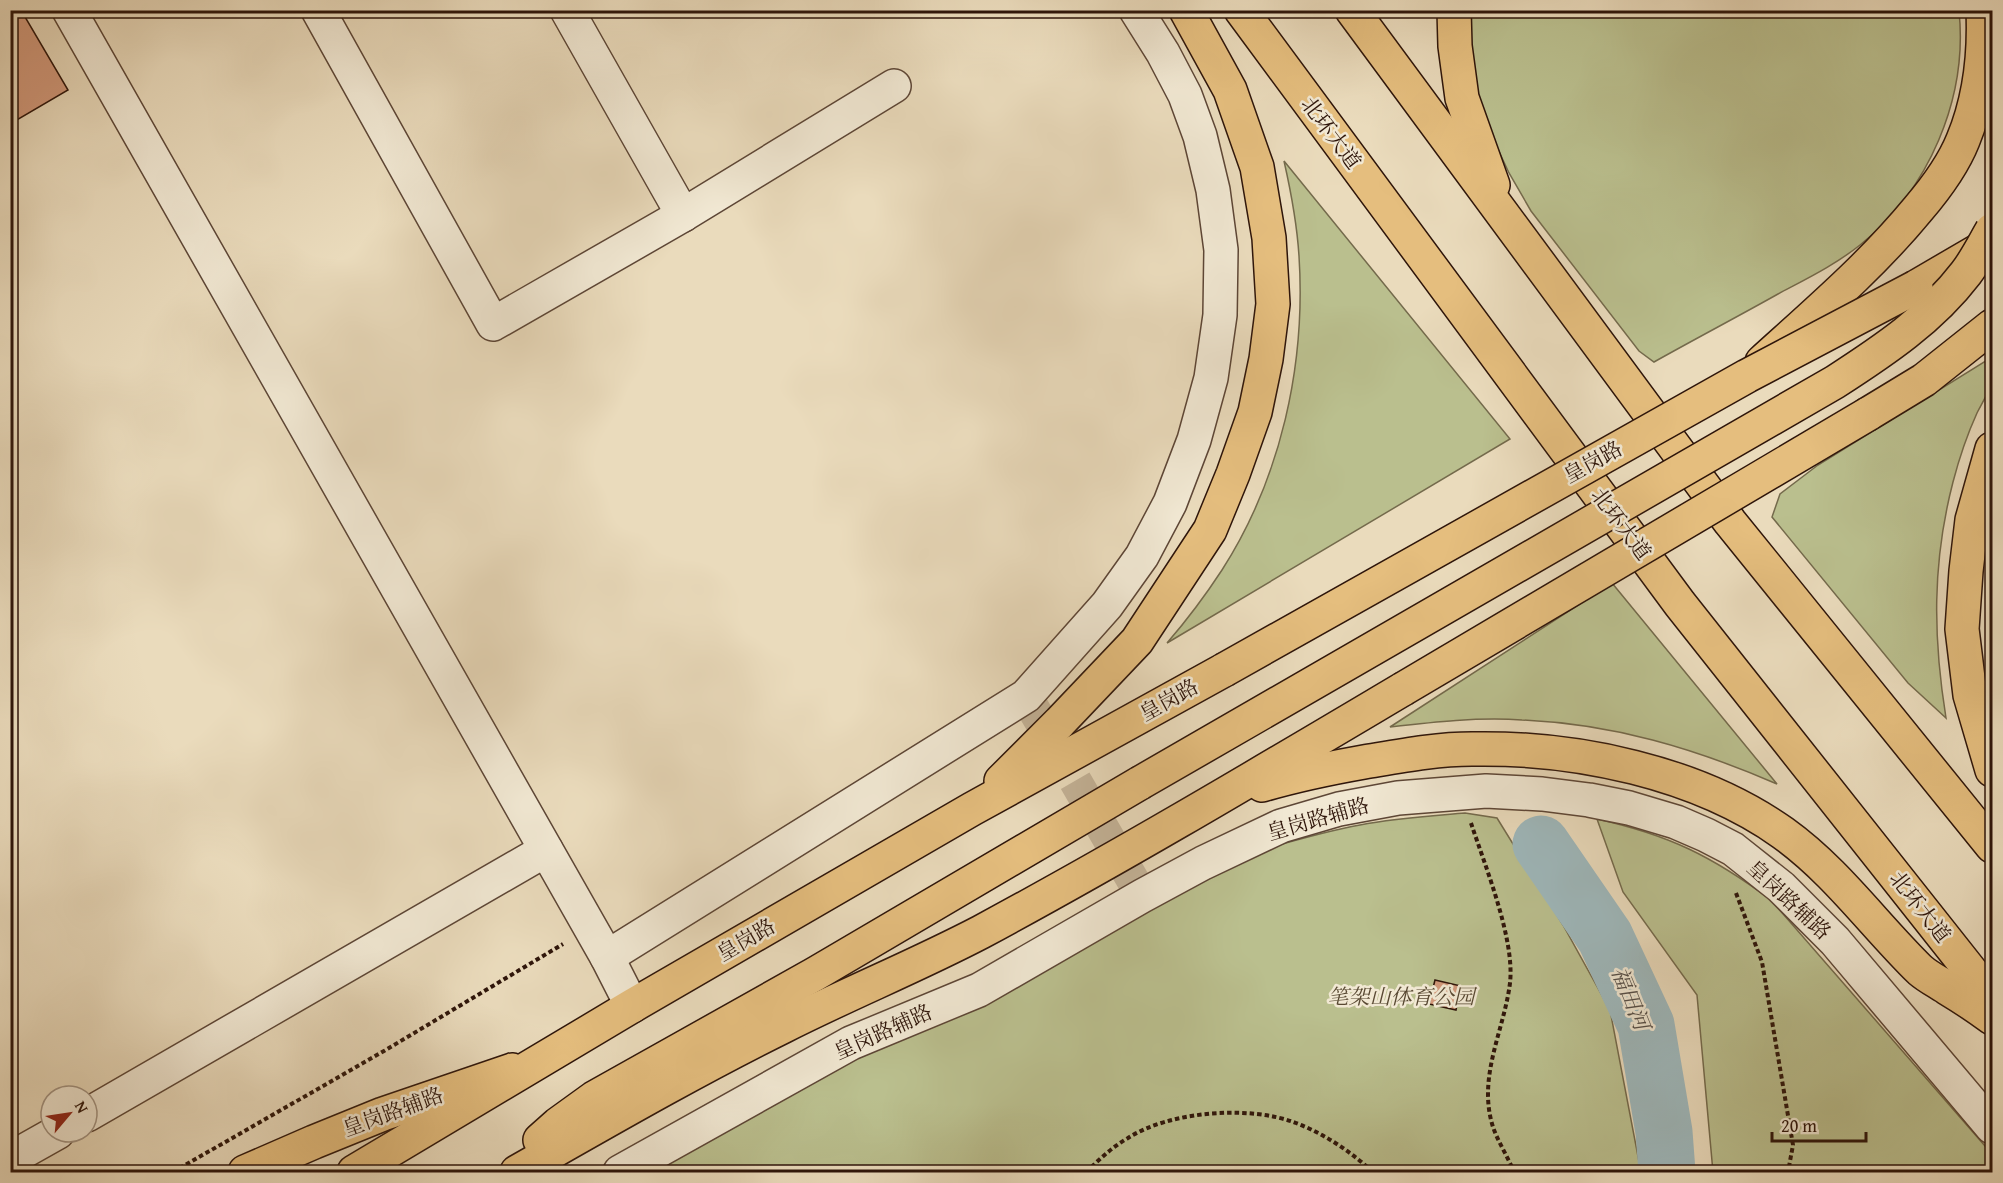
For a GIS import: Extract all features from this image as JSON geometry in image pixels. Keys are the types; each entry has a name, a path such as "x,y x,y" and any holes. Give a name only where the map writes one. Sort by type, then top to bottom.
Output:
{"main road":[{"path":"972,809 1060,722 1137,641 1210,530 1255,412 1266,359 1273,304 1269,238 1258,177 1230,90 1186,10"},
{"name":"北环大道","path":"1241,10 1680,604 1992,998"},
{"path":"1352,10 1730,522 1992,846"},
{"path":"1454,10 1455,46 1462,98 1504,217"},
{"path":"1747,376 1844,287 1899,232 1939,183 1963,140 1979,88 1984,45 1983,10"},
{"path":"502,1173 558,1124 594,1098 815,974 1140,783 1844,376 1887,348 1935,310 1967,272 1992,230"},
{"name":"皇岗路","path":"354,1173 632,1006 972,809 1747,376 1992,243"},
{"path":"517,1173 637,1103 837,999 918,964 979,933 1134,848 1924,380 1992,326"},
{"path":"1992,449 1972,520 1962,629 1970,695 1992,770"},
{"path":"1220,797 1294,776 1431,751 1473,749 1544,753 1610,762 1649,771 1690,784 1732,803 1782,832 1822,865 1922,973 1992,1017"},
{"name":"皇岗路辅路","path":"245,1173 383,1114 544,1058"},
{"path":"539,1173 637,1103"}],"street":[{"path":"69,10 607,957 632,1006"},
{"path":"318,10 494,324 683,215 894,86"},
{"path":"567,10 683,215"},
{"path":"607,957 1026,696 1107,605 1142,556 1170,503 1194,440 1211,378 1220,315 1221,250 1213,190 1200,136 1185,95 1163,53 1136,10"},
{"name":"皇岗路辅路","path":"620,1173 851,1043 979,990 1142,896 1245,842 1281,826 1339,809 1398,798 1476,791 1542,794 1629,807 1676,822 1732,849 1781,887 1835,941 1987,1110"},
{"path":"99,1108 546,850"},
{"path":"10,1159 39,1143"}],"path":[{"path":"1479,820 1470,820 1494,892 1509,947 1510,982 1488,1076 1488,1099 1493,1126 1514,1173"},
{"path":"1735,891 1762,962 1793,1145 1788,1173"},
{"path":"173,1173 568,941"},
{"path":"1086,1173 1103,1155 1129,1137 1160,1122 1196,1115 1231,1113 1267,1116 1295,1122 1321,1134 1343,1148 1373,1173"}],"green space":[{"path":"1464,11 1959,11 1960,44 1957,77 1950,109 1939,140 1924,170 1906,197 1884,223 1860,245 1830,265 1654,362 1639,351 1531,211 1509,173 1490,132 1477,91"},
{"path":"1284,161 1510,439 1167,643 1209,589 1243,535 1274,459 1285,419 1293,379 1300,297 1297,232"},
{"path":"1992,357 1991,384 1973,421 1961,456 1946,512 1941,542 1937,629 1946,718 1908,683 1772,517 1780,494 1818,465"},
{"path":"1612,583 1777,784 1715,759 1652,740 1556,722 1489,719 1390,727"},
{"name":"笔架山体育公园","path":"1465,813 1497,818 1563,925 1610,1010 1641,1172 636,1172 1244,855 1360,825"},
{"path":"1597,819 1646,832 1689,849 1729,871 1771,900 1992,1154 1992,1172 1713,1172 1697,995 1623,892"}],"building":[{"path":"10,10 21,10 68,90 10,124"},
{"path":"1435,980 1461,986 1456,1010 1429,1004"}],"waterway":[{"name":"福田河","path":"1541,844 1605,937 1646,1025 1664,1132 1667,1172"}],"tunnel":[{"path":"1026,696 1142,896"}]}
